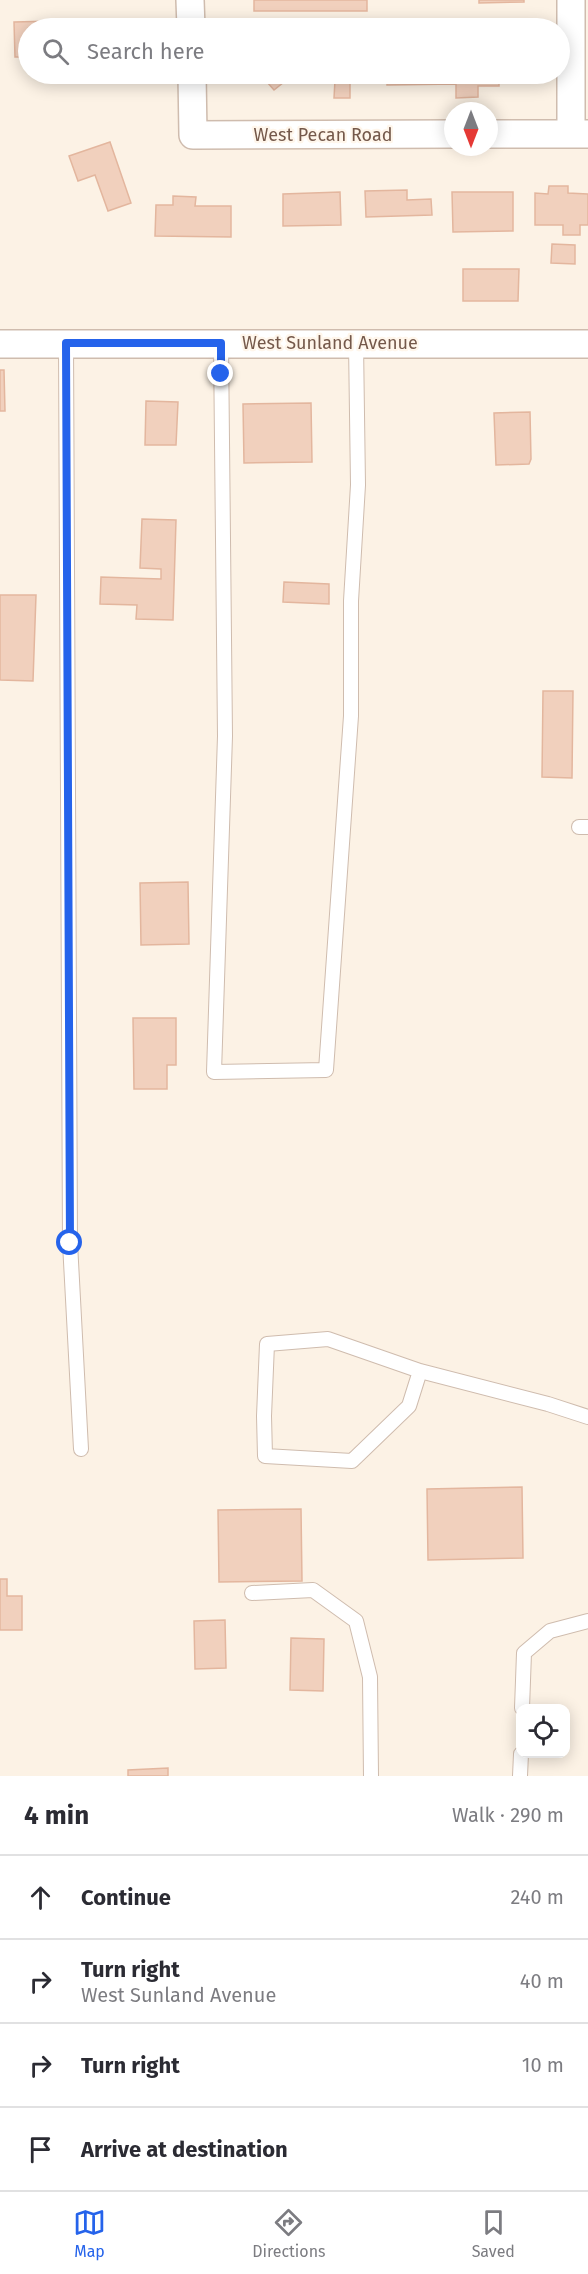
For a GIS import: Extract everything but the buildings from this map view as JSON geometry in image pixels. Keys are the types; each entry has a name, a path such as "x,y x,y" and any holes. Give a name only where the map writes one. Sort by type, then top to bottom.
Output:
{"street":[{"path":"190,0 191,18"},
{"path":"498,134 580,134 571,0"},
{"name":"West Pecan Road","path":"192,84 193,135 444,134"},
{"name":"West Sunland Avenue","path":"0,344 588,344"}],"lane":[{"path":"66,343 70,1243 81,1449"},
{"path":"221,343 225,736 214,1072 326,1070 351,716 351,602 358,485 356,343"},
{"path":"420,1371 410,1406 352,1461 265,1456 267,1344 328,1339 420,1371 548,1404 588,1417"},
{"path":"252,1593 313,1590 357,1621 370,1677 371,1776"},
{"path":"522,1704 524,1653 550,1631 588,1622"},
{"path":"520,1776 521,1758"}],"route":[{"path":"70,1243 66,343 221,343 221,374"}]}
